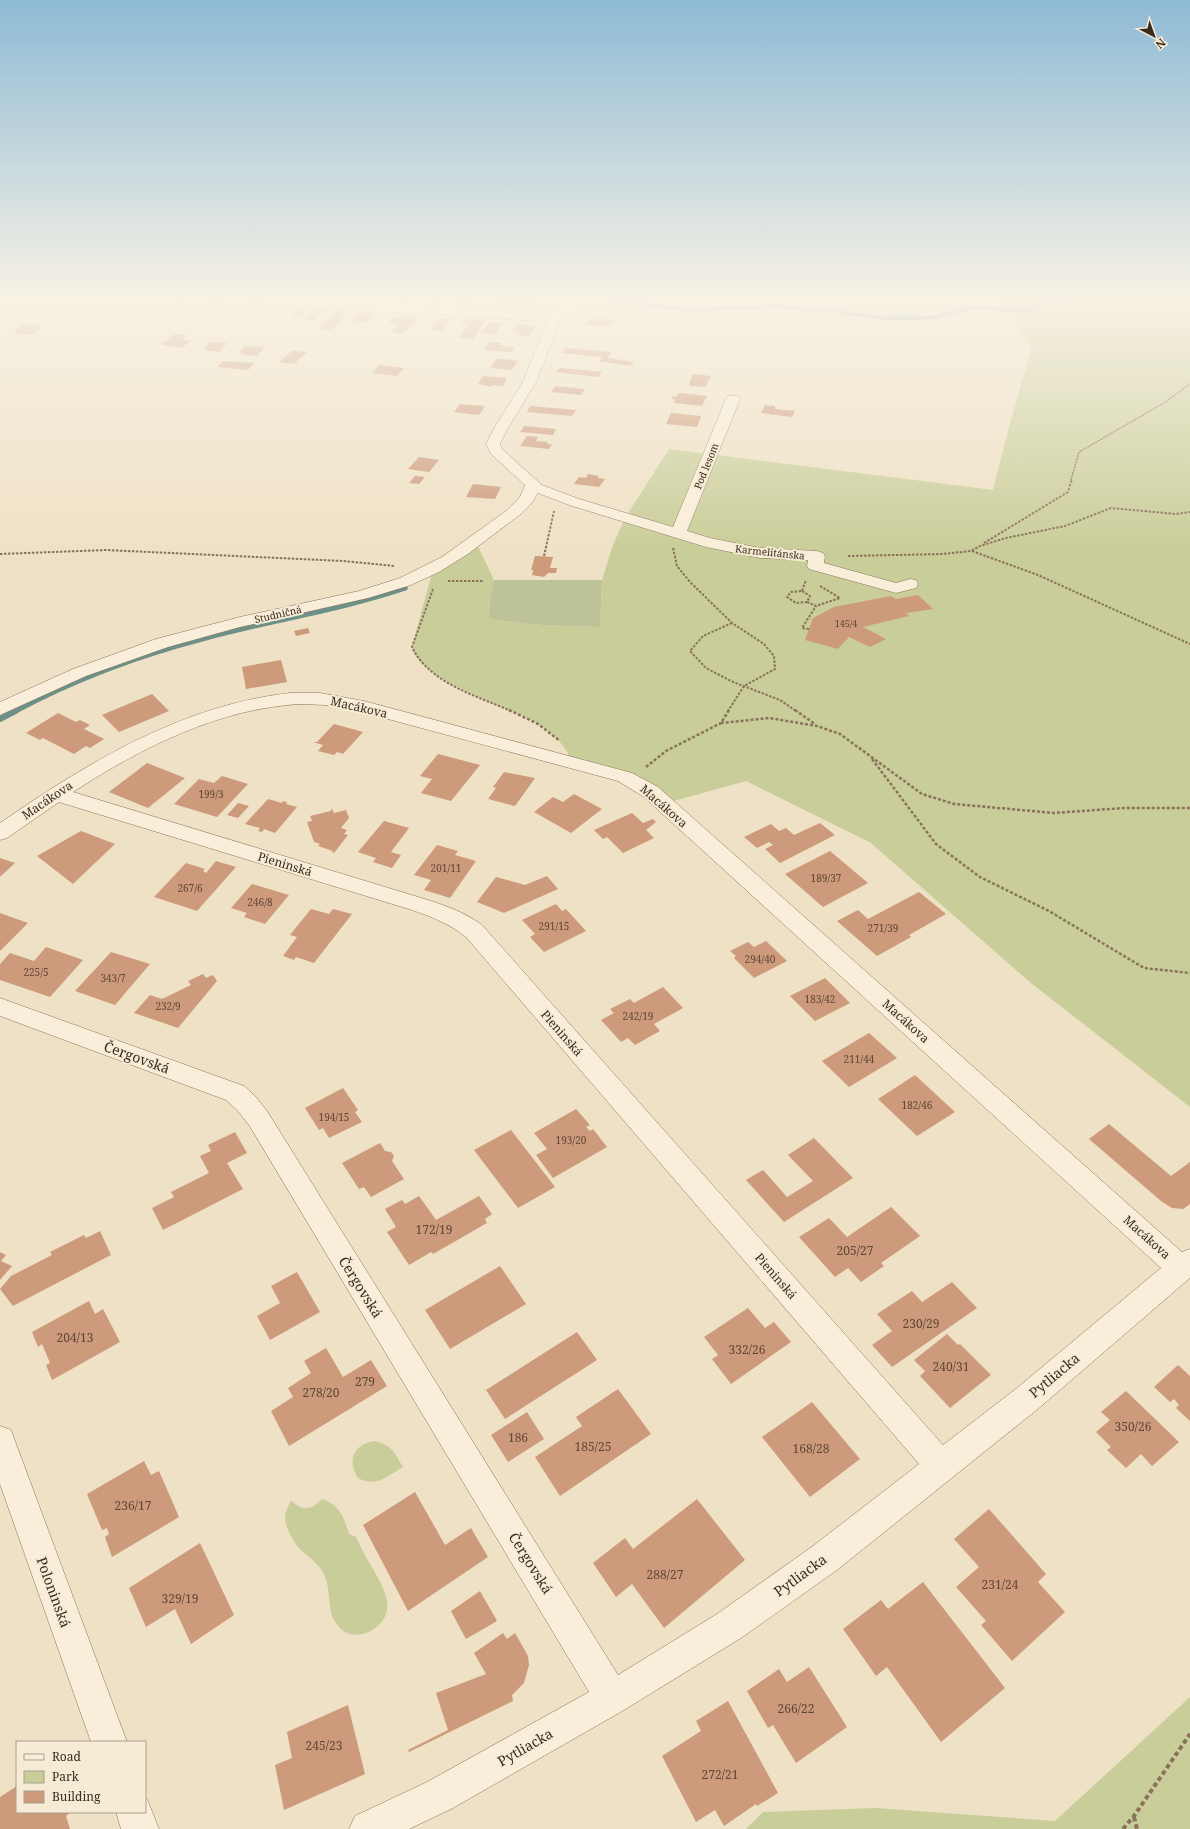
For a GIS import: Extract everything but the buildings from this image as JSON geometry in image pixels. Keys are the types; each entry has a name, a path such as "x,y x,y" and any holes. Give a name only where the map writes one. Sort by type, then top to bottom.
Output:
{"street":[{"path":"529,381 499,431 493,444 496,451 533,485"},
{"name":"Pod lesom","path":"678,533 733,399"},
{"name":"Karmelitánska","path":"533,485 574,502 625,518 706,542 760,553 811,578 896,588 910,584"},
{"name":"Studničná","path":"0,709 58,681 162,642 235,623 362,595 434,575 515,510 528,496 533,485"},
{"name":"Macákova","path":"0,833 56,794 110,760 136,746 204,718 252,704 292,699 313,698 332,700 625,777 651,792 1186,1264"},
{"name":"Pieninská","path":"56,794 449,914 463,922 479,937 941,1466"},
{"name":"Čergovská","path":"0,1007 235,1093 246,1103 258,1118 577,1638 612,1698"},
{"name":"Pytliacka","path":"368,1829 440,1795 612,1698 735,1622 825,1558 1028,1398 1186,1264"},
{"name":"Poloninská","path":"0,1441 109,1741"},
{"path":"134,1813 140,1829"}],"path":[{"path":"816,606 807,602 793,602 787,597 791,592 811,578 942,554 971,551 980,546 1068,492 1079,452 1164,403 1190,384"},
{"path":"544,556 555,506"},
{"path":"980,546 1006,538 1065,526 1111,508 1176,514 1190,512"},
{"path":"678,533 673,548 677,566 690,582 732,622 764,644 774,656 775,669 744,686 721,723"},
{"path":"0,554 106,550 343,561 483,581"},
{"path":"971,551 1038,575 1190,644"},
{"path":"434,575 412,647 417,660 424,667 439,676 534,722 558,738 568,753 566,761"},
{"path":"807,602 810,598 811,578"},
{"path":"809,629 802,628 816,606 840,598 811,578"},
{"path":"732,622 703,636 690,651 706,668 744,686 780,700 817,726"},
{"path":"637,783 647,765 666,751 721,723 769,718 817,726 840,734 922,794 954,804 1054,813 1124,808 1190,808"},
{"path":"869,755 936,844 980,877 1049,911 1144,968 1190,973"},
{"path":"1123,1829 1134,1816 1190,1734"},
{"path":"1134,1816 1136,1829"}],"green space":[{"path":"1022,381 1190,381 1190,1107 1031,983 871,843 746,781 663,804 651,792 566,761 568,753 561,743 545,729 535,722 446,681 430,670 418,659 412,647 433,569 475,540 494,580 490,598 489,619 541,625 600,627 602,580 613,545 625,518 669,449 993,490"},
{"path":"494,580 602,580 600,627 541,625 489,619 490,598"},
{"path":"374,1441 385,1444 389,1447 395,1453 403,1467 382,1480 371,1482 364,1481 358,1478 355,1471 353,1465 354,1454 361,1446"},
{"path":"322,1499 333,1505 340,1512 349,1534 356,1537 382,1586 387,1603 387,1611 384,1618 378,1625 369,1632 357,1635 351,1634 345,1632 338,1626 334,1620 330,1606 327,1584 321,1569 297,1545 285,1522 286,1511 291,1500 303,1508 307,1508 318,1503"},
{"path":"1190,1697 1190,1829 746,1829 763,1812 876,1808 1055,1821"}],"waterway":[{"path":"15,711 84,678 156,652 230,632 355,603 405,588"},
{"path":"0,719 17,710"}]}
